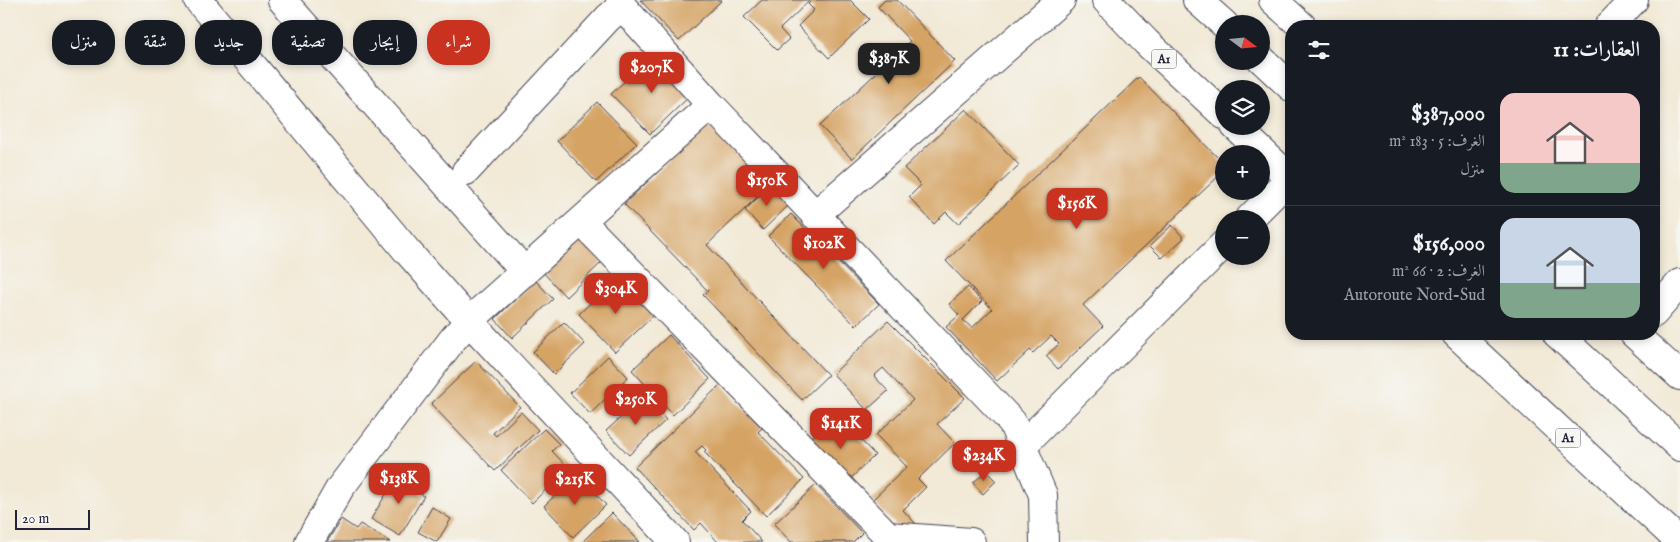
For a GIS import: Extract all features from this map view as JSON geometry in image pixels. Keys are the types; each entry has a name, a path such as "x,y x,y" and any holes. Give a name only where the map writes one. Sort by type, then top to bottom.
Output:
{"main road":[{"path":"198,0 407,251 469,321 675,542"},
{"path":"282,0 525,272"},
{"path":"815,215 1060,0"},
{"name":"A1","path":"1106,0 1146,42 1215,107"},
{"path":"1197,0 1215,16"},
{"path":"1273,0 1295,20"},
{"path":"1615,20 1634,0"},
{"path":"466,171 621,3 711,105 1012,422 1043,495 1044,542"},
{"path":"1270,67 1285,81"},
{"path":"309,542 340,488 453,339 469,321 711,105"},
{"path":"1246,135 1285,172"},
{"path":"1258,210 1285,184"},
{"path":"581,221 888,539 971,542"},
{"path":"1022,446 1215,253"},
{"name":"A1","path":"1462,340 1680,542"},
{"path":"1563,340 1680,448"},
{"path":"1641,340 1680,376"}],"building":[{"path":"640,0 722,0 679,41"},
{"path":"762,0 810,0 780,29 789,39 777,50 744,17"},
{"path":"812,0 850,0 869,19 829,58 798,26 814,10 808,4"},
{"path":"885,0 897,0 955,61 852,159 820,126 910,41 878,7"},
{"path":"654,54 692,94 650,134 611,94"},
{"path":"1139,77 1215,155 1215,180 1083,305 1103,326 1058,369 1046,356 1059,344 1051,336 1033,353 1030,350 997,381 946,327 959,315 949,304 968,287 982,301 963,320 972,328 992,309 946,261"},
{"path":"597,102 637,143 596,182 557,141"},
{"path":"966,109 1019,165 958,224 946,212 934,224 909,197 921,185 904,168"},
{"path":"712,120 772,183 707,245 828,375 802,400 703,295 708,291 624,204"},
{"path":"772,184 790,204 763,230 745,210"},
{"path":"791,214 879,304 856,326 768,236"},
{"path":"1172,225 1184,238 1162,258 1150,246"},
{"path":"576,235 602,262 566,297 540,269"},
{"path":"617,277 654,315 615,352 579,314"},
{"path":"535,280 553,299 512,338 495,319"},
{"path":"888,321 965,398 937,424 955,443 918,479 926,487 903,510 916,524 905,535 872,500 907,467 876,435 913,400 883,368 874,376 888,391 867,410 833,374"},
{"path":"564,322 585,344 554,374 533,352"},
{"path":"669,335 710,379 673,415 632,370"},
{"path":"608,356 628,377 590,414 570,393"},
{"path":"476,361 520,407 493,433 496,436 521,412 538,430 495,471 431,404"},
{"path":"721,384 762,428 758,432 804,479 766,516 704,452 706,450 702,446 695,452 751,511 742,520 762,542 718,542 701,523 694,530 635,467"},
{"path":"644,396 666,420 629,455 606,431"},
{"path":"832,418 849,436 853,432 875,455 846,483 807,442"},
{"path":"544,429 559,444 552,451 568,468 532,503 501,470"},
{"path":"400,471 418,483 414,490 424,496 400,536 371,519"},
{"path":"986,471 996,481 983,494 973,483"},
{"path":"577,474 606,505 573,537 544,506"},
{"path":"816,485 862,533 853,542 791,542 774,524"},
{"path":"432,507 451,519 437,542 418,532"},
{"path":"612,513 640,542 582,542"},
{"path":"341,519 356,529 360,524 390,542 327,542"}]}
